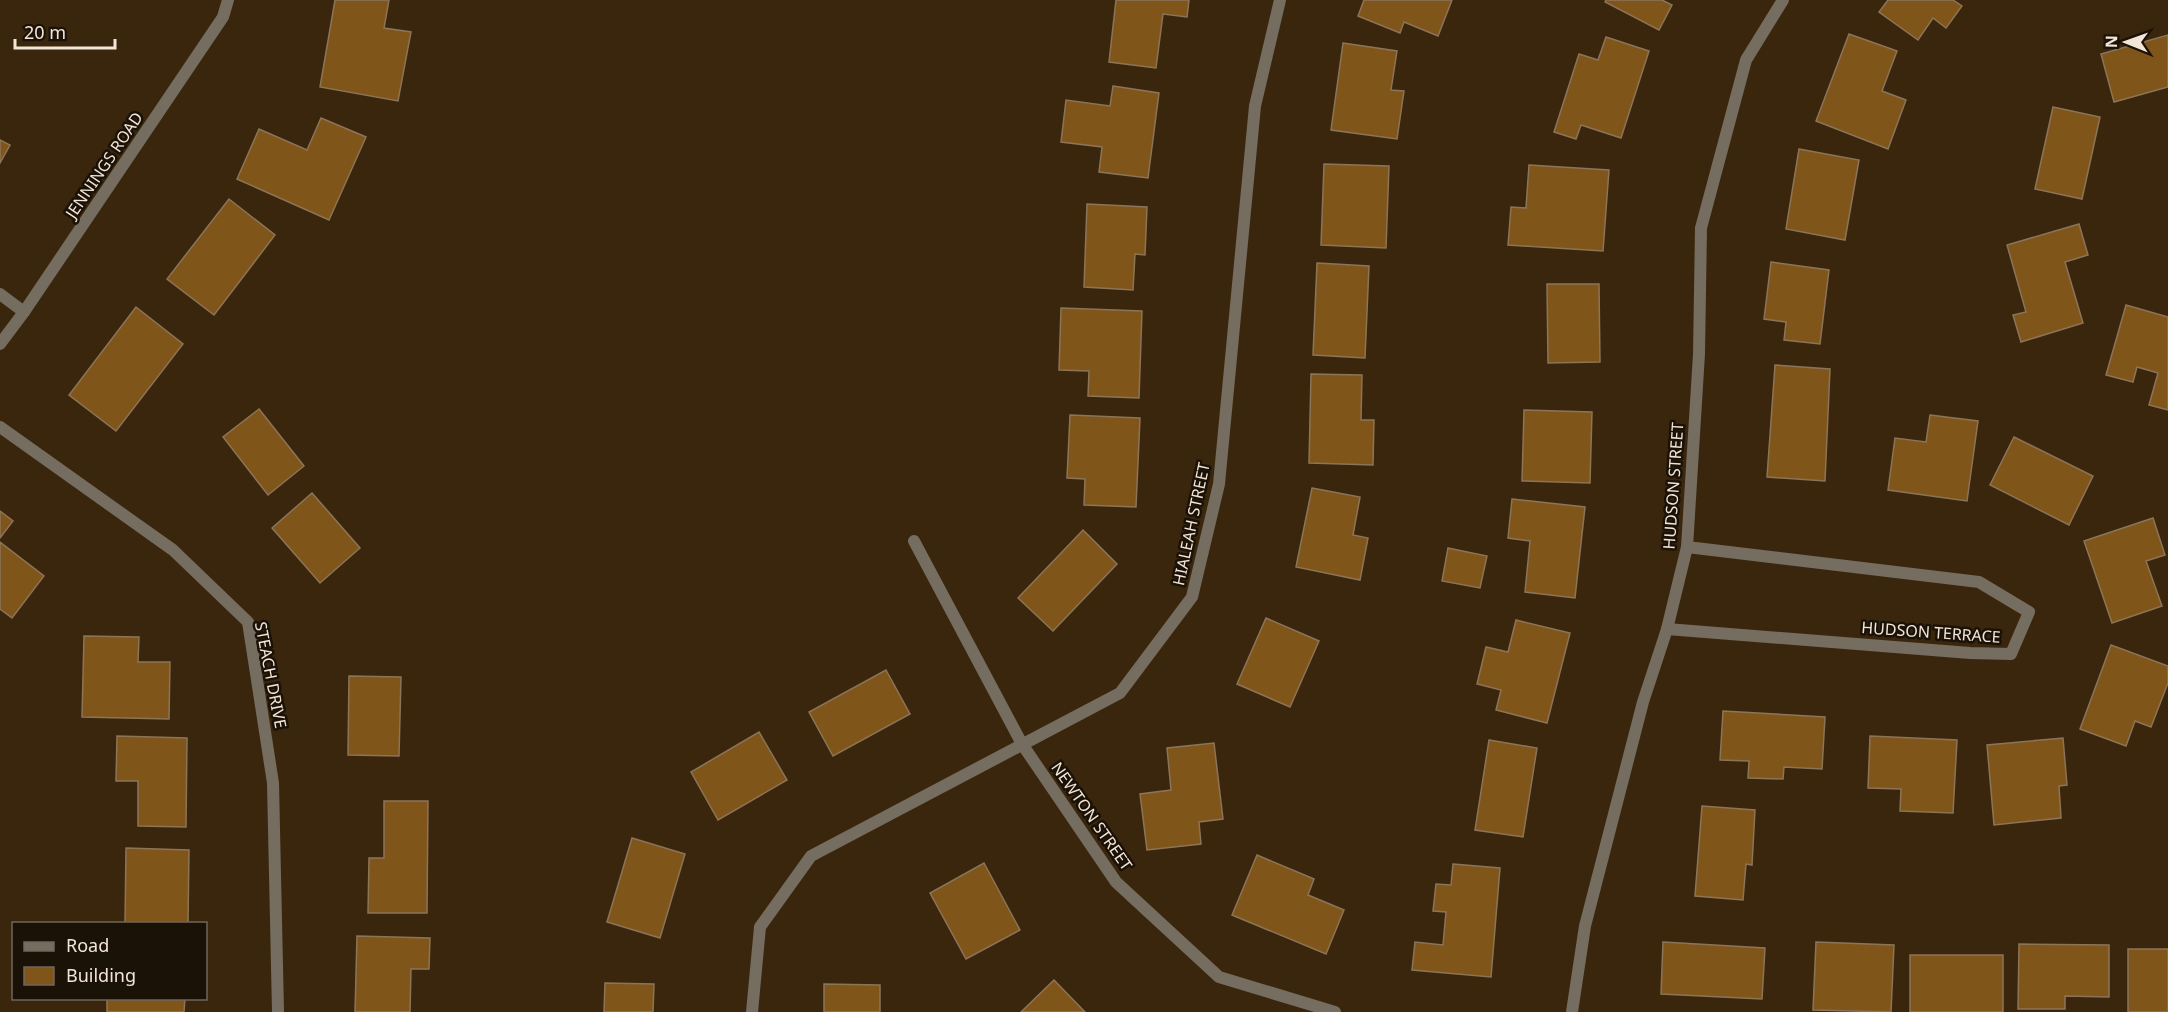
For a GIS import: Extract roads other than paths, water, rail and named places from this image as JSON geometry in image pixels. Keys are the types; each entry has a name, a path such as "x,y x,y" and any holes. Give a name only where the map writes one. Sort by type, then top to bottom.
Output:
{"street":[{"name":"JENNINGS ROAD","path":"0,344 223,17 228,0"},
{"name":"HIALEAH STREET","path":"752,1012 760,927 811,856 1120,693 1192,597 1220,484 1256,106 1280,0"},
{"name":"HUDSON STREET","path":"1572,1012 1585,926 1642,702 1667,629 1687,547 1699,354 1701,228 1746,60 1783,0"},
{"path":"0,294 24,312"},
{"name":"STEACH DRIVE","path":"0,427 173,550 248,622 273,783 278,1012"},
{"name":"NEWTON STREET","path":"914,541 1022,744 1116,882 1219,977 1335,1012"},
{"name":"HUDSON TERRACE","path":"1667,629 1970,653 2012,654 2029,612 1979,582 1687,547"}]}
